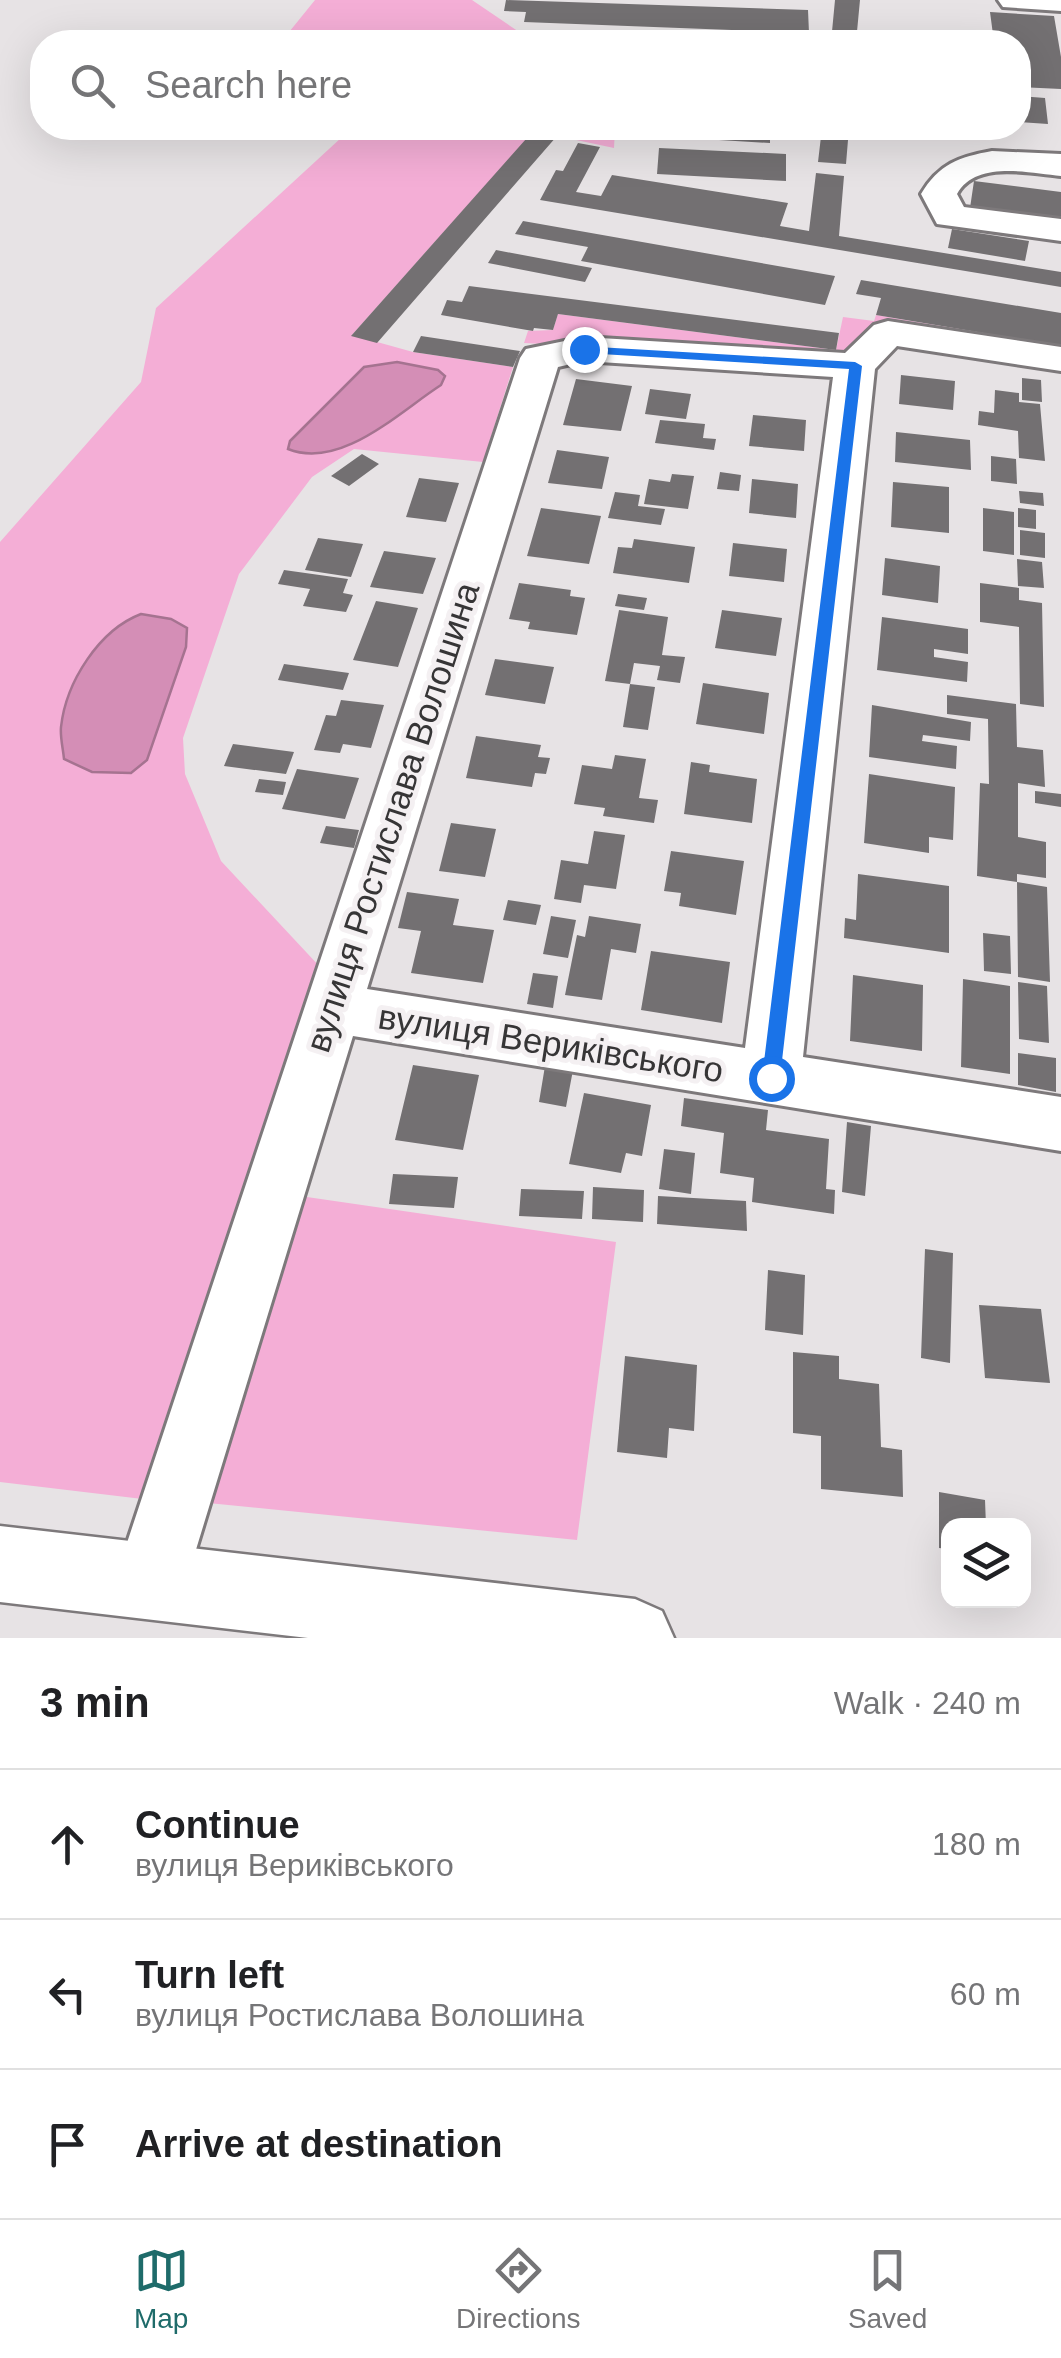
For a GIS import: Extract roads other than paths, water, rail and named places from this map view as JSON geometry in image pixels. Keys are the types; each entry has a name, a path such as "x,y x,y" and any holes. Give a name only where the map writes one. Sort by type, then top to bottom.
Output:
{"main road":[{"path":"0,1564 636,1638"}],"street":[{"path":"1014,0 1061,2"},
{"path":"1061,165 1008,160 984,164 956,173 943,184 940,194 950,216 1061,230"},
{"path":"855,366 888,333 1061,359"},
{"name":"вулиця Ростислава Волошина","path":"151,1579 540,358 584,349 855,366"},
{"name":"вулиця Вериківського","path":"771,1078 855,366"},
{"name":"вулиця Вериківського","path":"330,1008 1061,1124"}]}
